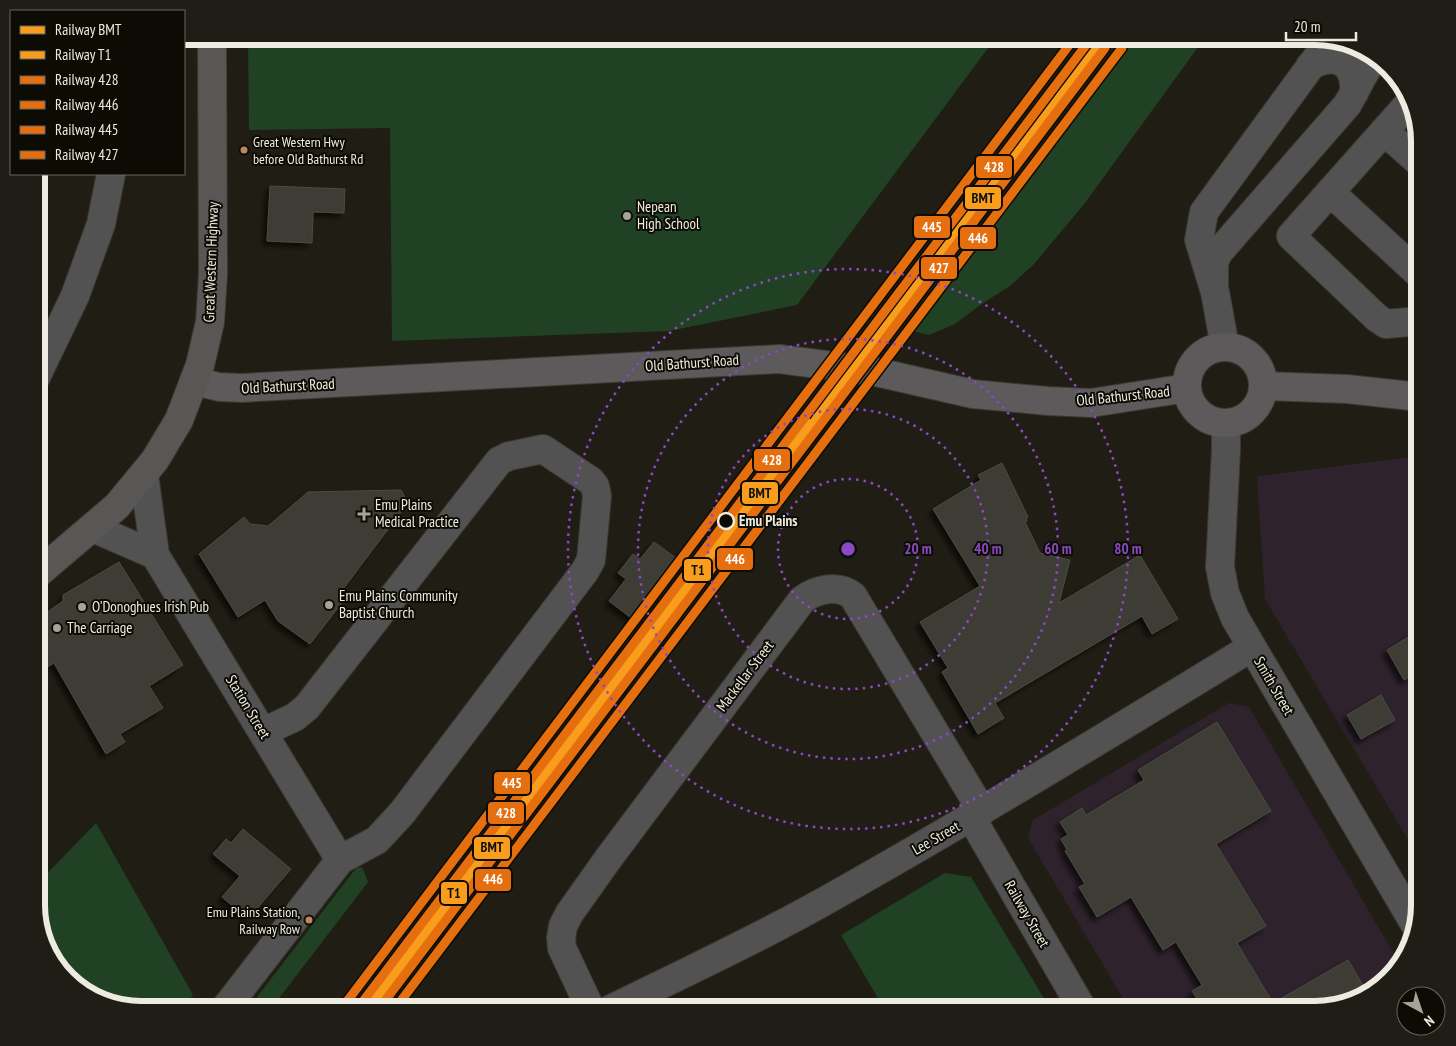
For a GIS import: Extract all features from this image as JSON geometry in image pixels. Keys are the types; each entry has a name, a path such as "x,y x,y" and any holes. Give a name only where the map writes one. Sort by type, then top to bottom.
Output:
{"highway":[{"name":"Great Western Highway","path":"45,568 117,506 144,475 179,420 200,365 210,322 213,274 212,45"}],"main road":[{"path":"1225,347 1237,348 1248,354 1257,363 1262,374 1264,386 1257,408 1238,422 1226,424 1204,417 1196,410 1187,388 1191,368 1197,359 1205,352 1225,347"},
{"name":"Old Bathurst Road","path":"194,381 219,387 242,388 779,359 872,371 973,394 1048,401 1091,403 1187,388"},
{"path":"1264,386 1347,389 1411,396"}],"street":[{"path":"1225,347 1215,292 1199,240 1204,212 1326,46"},
{"path":"1310,66 1326,59 1341,61 1352,73 1355,81 1354,93"},
{"path":"1215,292 1214,263 1218,253 1346,105 1371,63"},
{"path":"1405,108 1291,236 1377,318 1386,324 1411,322"},
{"path":"1384,131 1411,155"},
{"path":"45,359 76,296 101,224 111,175"},
{"path":"1330,192 1411,267"},
{"name":"Smith Street","path":"1226,424 1220,567 1224,593 1235,618 1410,916"},
{"path":"231,1001 340,860 378,840 384,834 585,571 591,560 597,496 595,486 591,481 543,449 509,456 499,461 307,708 295,717 263,732"},
{"name":"Station Street","path":"144,475 155,555 340,860"},
{"path":"93,528 155,555"},
{"name":"Mackellar Street","path":"587,1001 562,948 563,926 569,914 796,607 810,594 819,590 841,589 853,596 976,814"},
{"name":"Lee Street","path":"627,1001 786,922 976,814 1252,647"},
{"name":"Railway Street","path":"976,814 1078,1001"}],"shaded area":[{"path":"1411,457 1411,845 1265,599 1257,476"},
{"path":"1229,703 1249,707 1396,957 1369,985 1352,994 1328,1000 1125,1001 1028,838 1033,820"}],"green space":[{"name":"Nepean High School","path":"248,45 990,45 797,305 669,331 392,341 390,128 249,130"},
{"path":"1131,45 1199,45 1085,203 1034,264 1010,286 955,324 929,335 900,328 919,325 967,257"},
{"path":"96,823 193,995 189,1001 141,1001 116,998 98,991 82,981 61,959 52,942 45,912 45,876"},
{"path":"362,867 368,882 277,1001 254,1001 353,872 357,868"},
{"path":"945,873 971,877 1046,1001 880,1001 841,935"}],"building":[{"path":"270,186 345,189 344,213 313,212 312,243 267,241"},
{"path":"1002,463 1028,517 1025,522 1040,553 1070,560 1059,603 1140,555 1178,619 1152,634 1142,616 995,703 1004,718 978,734 942,672 948,668 920,622 980,586 933,509 981,480 978,475"},
{"path":"401,490 408,503 343,589 344,600 310,644 278,621 265,600 238,617 199,554 244,517 250,524 268,526 308,492"},
{"path":"654,542 680,561 635,621 609,601 626,579 618,573 633,554 640,559"},
{"path":"119,562 183,665 149,686 163,708 120,734 125,742 106,754 54,663 45,668 45,614 63,601 63,595"},
{"path":"1411,635 1411,676 1404,680 1387,650"},
{"path":"1381,695 1395,720 1361,739 1347,715"},
{"path":"1217,722 1271,811 1216,844 1266,926 1237,943 1272,1001 1198,1001 1192,991 1202,985 1176,942 1163,950 1131,897 1097,917 1079,887 1085,884 1065,851 1067,850 1061,839 1068,835 1060,822 1082,808 1086,815 1144,780 1138,770"},
{"path":"243,829 291,869 248,919 222,897 240,876 213,854 226,839 231,843"},
{"path":"1348,960 1364,988 1352,994 1328,1000 1276,1001"}],"rail line":[{"name":"445","path":"347,1001 1069,45"},
{"name":"428","path":"363,1001 1086,45"},
{"name":"BMT","path":"376,1001 1099,45"},
{"name":"427","path":"385,1001 1105,48"},
{"name":"446","path":"401,1001 1122,48"},
{"name":"T1","path":"373,1001 808,423"}],"place":[{"name":"Great Western Hwy before Old Bathurst Rd","path":"244,150"},
{"name":"Nepean High School","path":"627,216"},
{"name":"Emu Plains Medical Practice","path":"364,514"},
{"name":"Emu Plains","path":"726,521"},
{"name":"Emu Plains Community Baptist Church","path":"329,605"},
{"name":"O'Donoghues Irish Pub","path":"82,607"},
{"name":"The Carriage","path":"57,628"},
{"name":"Emu Plains Station, Railway Row","path":"309,920"}]}
